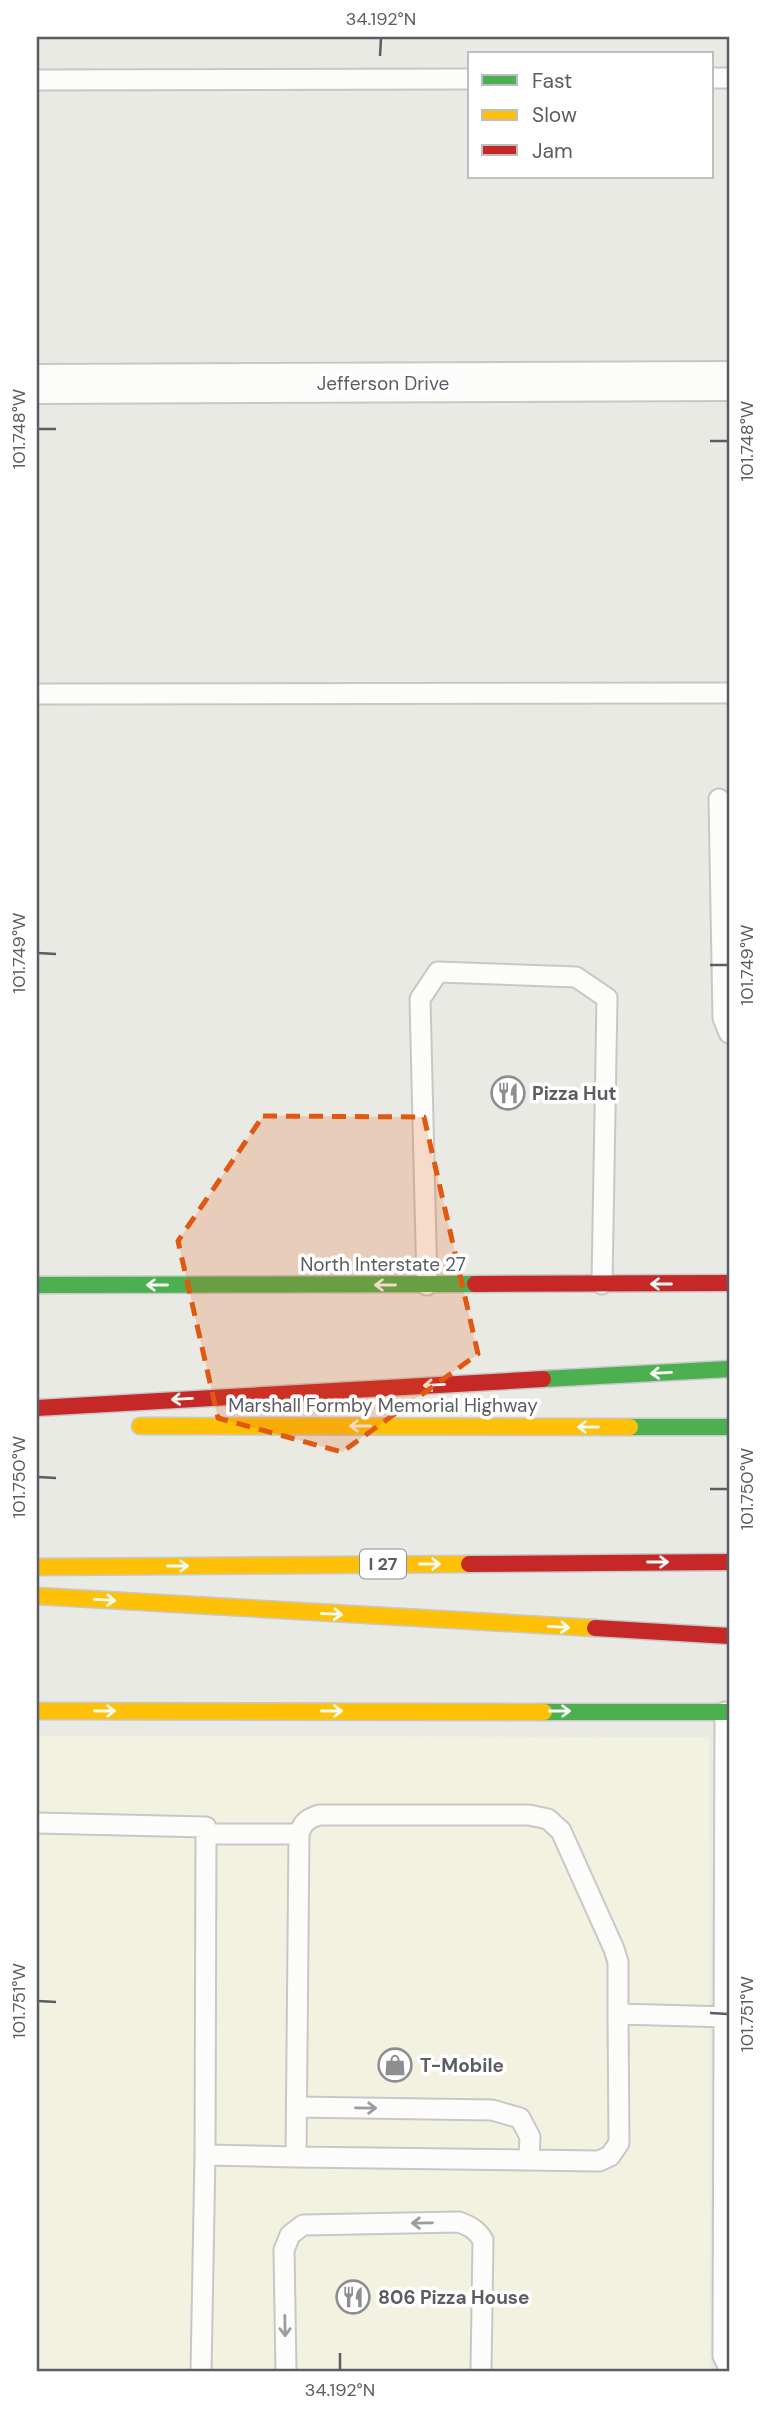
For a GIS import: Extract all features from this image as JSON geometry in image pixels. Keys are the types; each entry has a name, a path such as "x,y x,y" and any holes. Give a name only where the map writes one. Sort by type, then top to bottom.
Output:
{"main road":[{"name":"North Interstate 27","path":"37,1285 729,1283"},
{"path":"37,1408 729,1369"},
{"name":"Marshall Formby Memorial Highway","path":"120,1426 729,1427"},
{"name":"I 27","path":"37,1567 729,1562"},
{"path":"37,1596 729,1636"},
{"path":"37,1710 727,1712"}],"street":[{"name":"Jefferson Drive","path":"37,384 729,381"}],"lane":[{"path":"37,80 468,79"},
{"path":"37,694 729,693"},
{"path":"719,799 723,1018 729,1033"},
{"path":"427,1285 419,999 438,972 576,977 607,998 603,1284"},
{"path":"727,1712 723,2356 729,2368"},
{"path":"205,2155 296,2157 598,2161 610,2156 619,2143 618,1962 561,1831 548,1819 529,1815 319,1815 307,1819 299,1834 296,2157"},
{"path":"37,1823 206,1827 201,2372"},
{"path":"208,1834 299,1834"},
{"path":"618,2014 726,2017"},
{"path":"297,2107 492,2110 520,2118 530,2137 529,2160"},
{"path":"286,2372 284,2249 290,2235 303,2225 459,2222 470,2226 483,2240 481,2372"}],"highlighted area":[{"path":"263,1116 424,1117 478,1354 342,1452 218,1418 178,1241"}],"shaded area":[{"path":"37,1736 709,1737 710,2372 37,2372"}],"traffic: fast":[{"path":"37,1285 475,1284"},
{"path":"543,1379 729,1369"},
{"path":"630,1427 729,1427"},
{"path":"544,1712 729,1712"}],"traffic: slow":[{"path":"140,1426 630,1427"},
{"path":"37,1567 469,1564"},
{"path":"37,1596 595,1628"},
{"path":"37,1711 544,1712"}],"traffic: jam":[{"path":"475,1284 729,1283"},
{"path":"37,1408 543,1379"},
{"path":"469,1564 729,1562"},
{"path":"595,1628 729,1636"}],"place":[{"name":"Pizza Hut","path":"508,1093"},
{"name":"T-Mobile","path":"395,2065"},
{"name":"806 Pizza House","path":"353,2297"}]}
